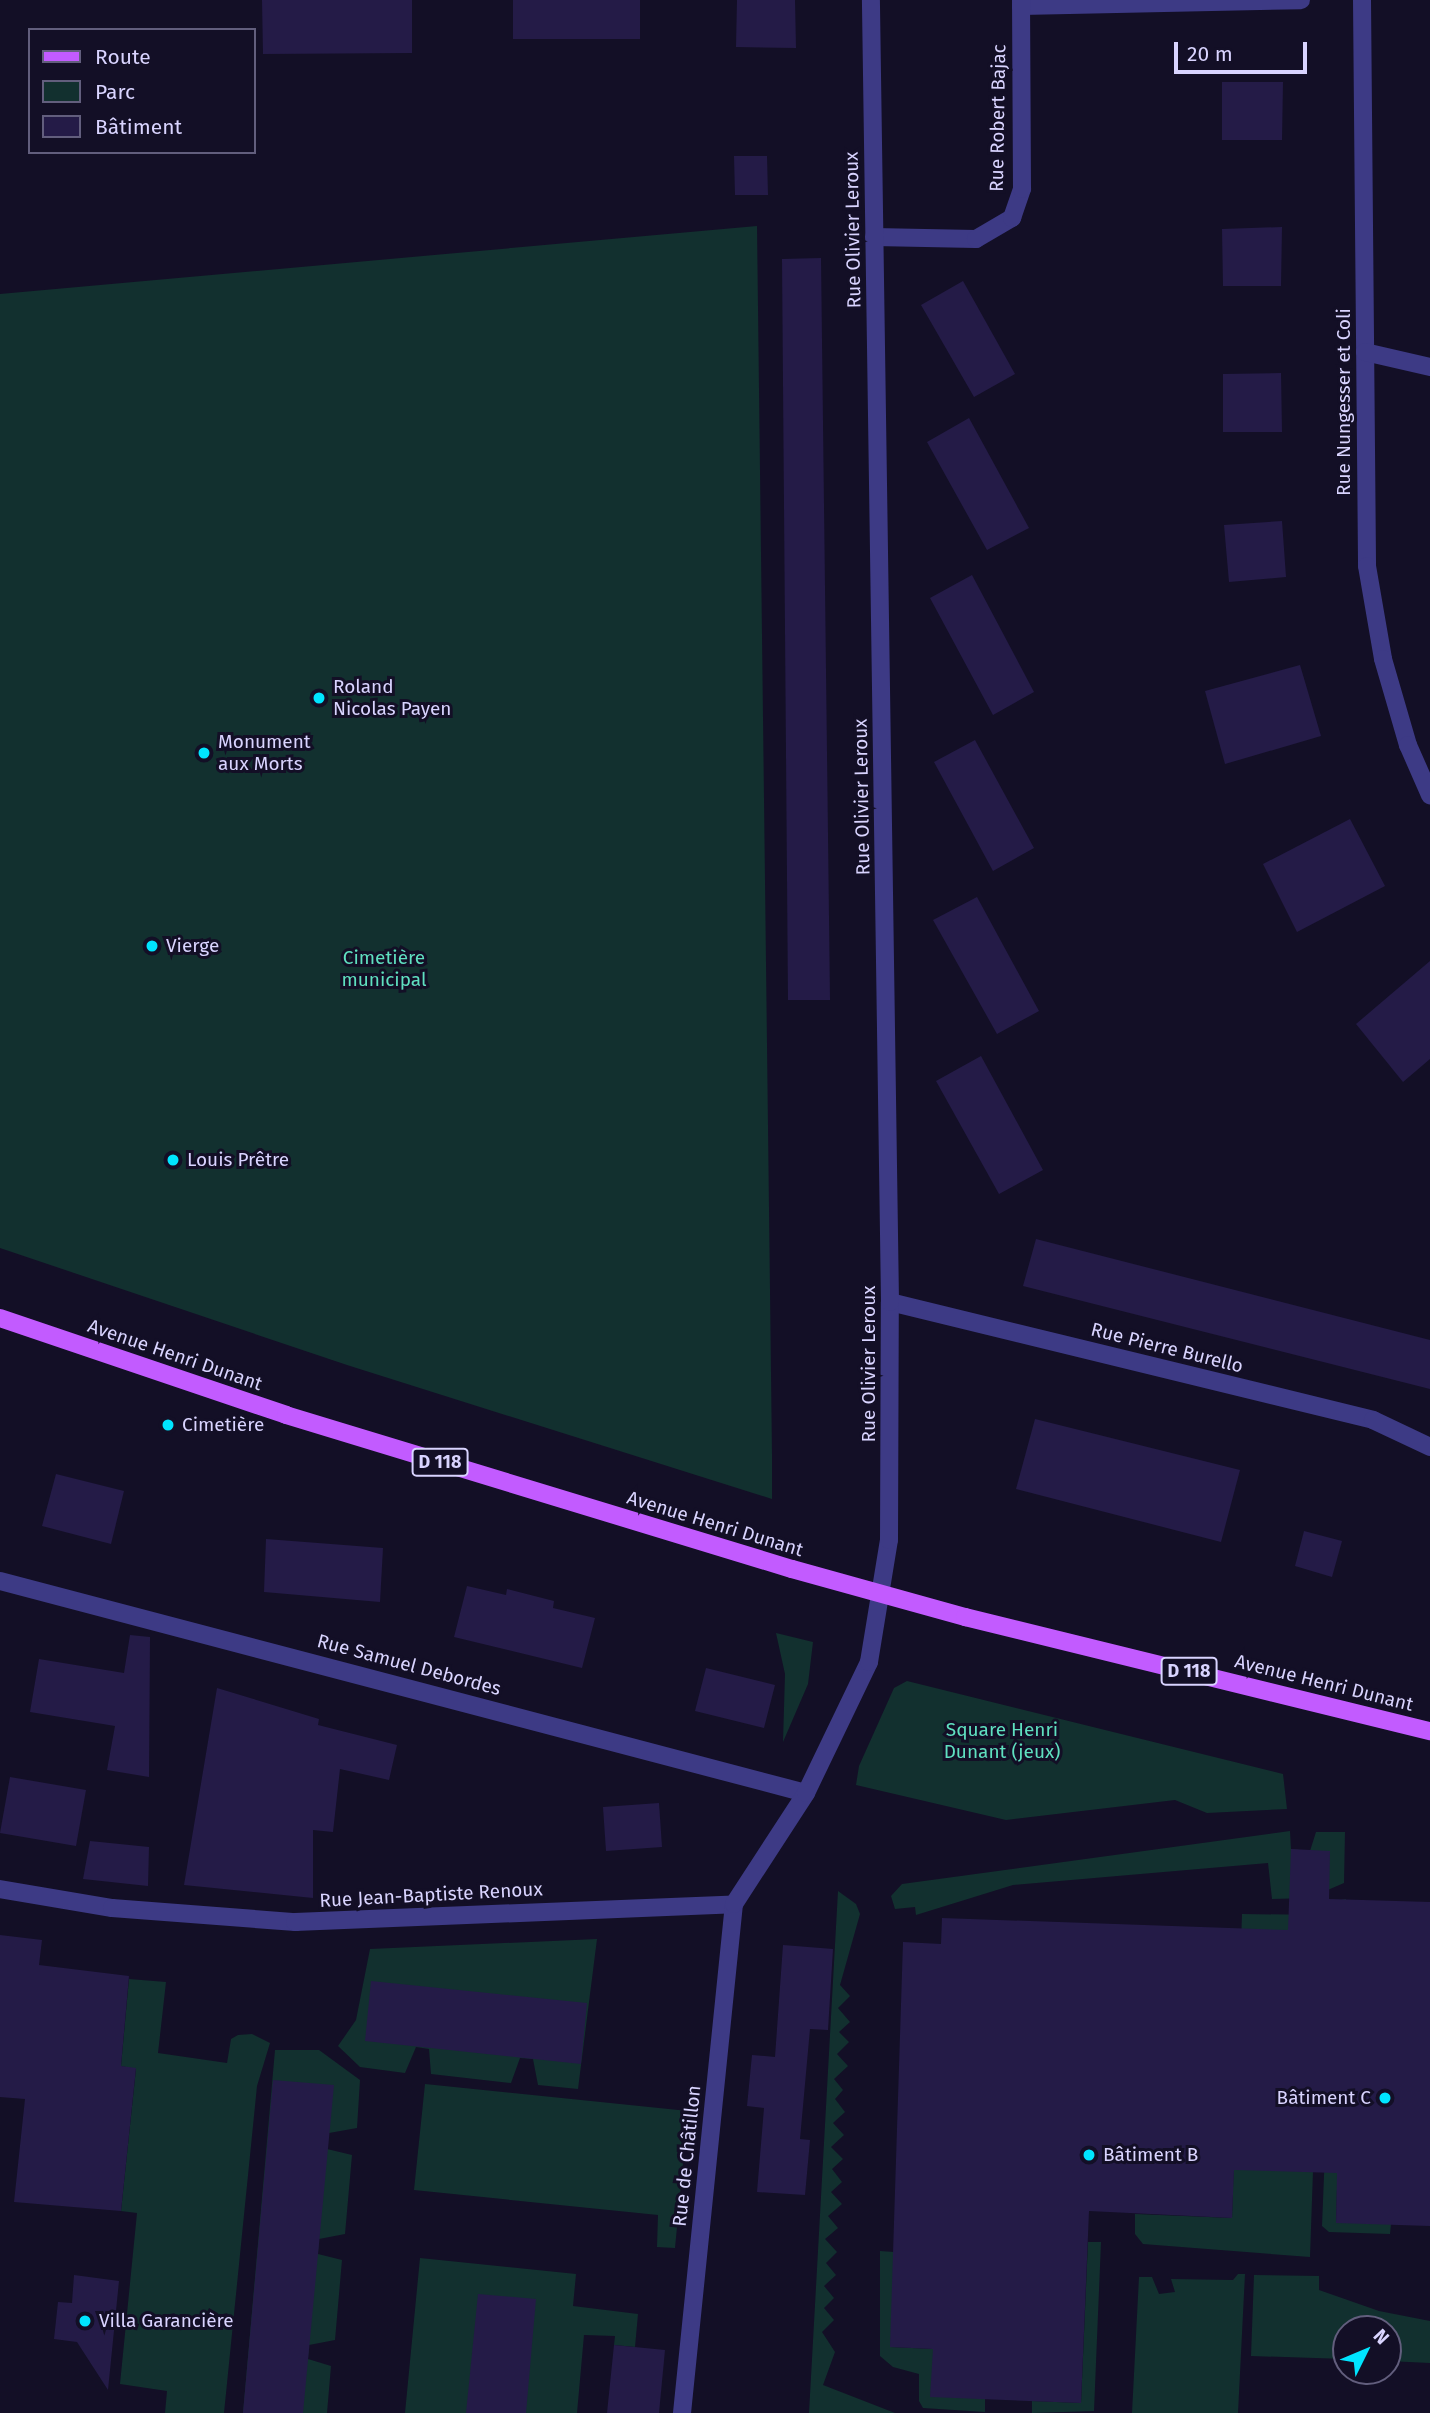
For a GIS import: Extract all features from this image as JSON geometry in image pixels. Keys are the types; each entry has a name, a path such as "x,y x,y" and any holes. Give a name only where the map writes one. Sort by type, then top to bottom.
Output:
{"main road":[{"name":"Avenue Henri Dunant","path":"0,1318 286,1415 883,1593 1430,1731"}],"street":[{"name":"Rue Olivier Leroux","path":"806,1793 869,1662 883,1593 889,1540 890,1302 871,0"},
{"path":"1021,3 1301,0"},
{"name":"Rue Nungesser et Coli","path":"1363,0 1367,566 1383,659 1408,745 1430,796"},
{"name":"Rue Robert Bajac","path":"874,237 976,239 1012,218 1022,189 1021,3"},
{"path":"1366,352 1430,366"},
{"name":"Rue Pierre Burello","path":"890,1302 1373,1420 1430,1447"},
{"name":"Rue Samuel Debordes","path":"0,1581 806,1793"},
{"path":"734,1904 806,1793"},
{"name":"Rue Jean-Baptiste Renoux","path":"0,1889 112,1908 295,1922 734,1904"},
{"name":"Rue de Châtillon","path":"682,2413 734,1904"}],"green space":[{"name":"Cimetière municipal","path":"757,226 772,1499 347,1365 0,1248 0,294"},
{"path":"776,1633 813,1642 808,1684 783,1742 785,1674"},
{"name":"Square Henri Dunant (jeux)","path":"907,1681 1283,1774 1287,1809 1207,1813 1175,1800 1006,1820 856,1785 859,1766 894,1688"},
{"path":"1290,1831 1291,1849 1310,1851 1316,1832 1345,1832 1344,1883 1309,1898 1272,1899 1268,1863 1013,1885 916,1915 915,1907 895,1909 891,1896 902,1884"},
{"path":"838,1891 856,1904 860,1914 840,1985 850,1996 838,2008 850,2022 839,2032 849,2042 837,2054 848,2066 834,2079 843,2090 835,2099 845,2112 833,2123 844,2135 831,2147 843,2159 832,2169 842,2182 831,2192 842,2204 828,2216 838,2228 825,2239 837,2252 826,2263 836,2275 824,2286 834,2298 824,2308 834,2320 822,2332 835,2352 823,2385 895,2413 809,2413"},
{"path":"1346,1899 1336,2222 1391,2224 1390,2234 1329,2232 1322,2226 1335,1901"},
{"path":"1242,1914 1322,1915 1310,2257 1143,2244 1135,2234 1135,2214 1232,2218"},
{"path":"597,1939 578,2089 538,2085 533,2059 520,2058 511,2083 431,2074 429,2049 416,2047 405,2073 360,2067 338,2046 356,2020 370,1949"},
{"path":"129,1979 166,1982 158,2053 227,2063 231,2039 238,2035 252,2034 270,2043 257,2086 224,2413 165,2413 167,2391 120,2384 137,2213 121,2211 136,2069 121,2066"},
{"path":"275,2050 319,2050 360,2080 357,2128 329,2133 327,2149 352,2155 345,2234 319,2239 318,2254 342,2260 335,2340 309,2345 308,2359 331,2366 327,2413 243,2413"},
{"path":"425,2084 688,2111 675,2248 657,2247 658,2215 414,2190"},
{"path":"1088,2242 1101,2242 1094,2411 1032,2413 1032,2401 1081,2403"},
{"path":"880,2251 894,2252 891,2347 933,2349 985,2399 985,2412 923,2408 919,2401 919,2374 893,2367 880,2356"},
{"path":"420,2258 576,2274 573,2306 638,2314 635,2347 614,2345 615,2336 584,2335 577,2413 405,2413"},
{"path":"1238,2274 1245,2274 1238,2413 1132,2413 1139,2277 1152,2277 1159,2294 1175,2292 1171,2279 1233,2280"},
{"path":"1254,2275 1319,2276 1319,2290 1379,2311 1399,2315 1332,2315 1332,2359 1251,2356"},
{"path":"1402,2316 1430,2321 1430,2363 1402,2362"}],"building":[{"path":"262,0 412,0 412,53 263,54"},
{"path":"513,0 640,0 640,39 513,39"},
{"path":"737,0 795,0 796,48 736,47"},
{"path":"1222,82 1283,82 1282,140 1222,140"},
{"path":"734,156 767,156 768,195 735,195"},
{"path":"1282,227 1281,286 1223,286 1222,229"},
{"path":"821,258 830,1000 788,1000 782,259"},
{"path":"963,281 1015,374 974,397 921,305"},
{"path":"1281,373 1282,432 1223,432 1223,374"},
{"path":"969,418 1029,528 987,550 927,442"},
{"path":"1282,521 1286,577 1229,582 1224,525"},
{"path":"972,575 1034,692 993,715 930,598"},
{"path":"1300,665 1321,736 1225,764 1205,691"},
{"path":"975,740 1034,848 993,871 934,762"},
{"path":"1350,819 1385,886 1297,932 1263,864"},
{"path":"977,897 1039,1011 997,1034 933,920"},
{"path":"1430,961 1430,1059 1403,1082 1356,1024"},
{"path":"981,1056 1043,1170 999,1194 936,1081"},
{"path":"1036,1239 1430,1340 1430,1389 1023,1286"},
{"path":"1035,1419 1240,1470 1221,1542 1016,1489"},
{"path":"56,1474 124,1491 111,1544 42,1526"},
{"path":"1304,1531 1342,1541 1332,1577 1295,1566"},
{"path":"266,1539 383,1548 380,1602 264,1592"},
{"path":"467,1586 506,1595 507,1589 554,1601 553,1608 595,1618 582,1668 454,1637"},
{"path":"130,1635 150,1637 149,1777 107,1770 115,1726 30,1712 39,1659 124,1673"},
{"path":"706,1668 775,1685 764,1728 695,1711"},
{"path":"217,1688 319,1719 318,1725 397,1745 389,1780 340,1769 333,1832 313,1830 313,1898 184,1885"},
{"path":"10,1777 86,1790 76,1846 0,1833"},
{"path":"659,1803 662,1847 606,1851 603,1807"},
{"path":"90,1841 149,1847 148,1886 83,1879"},
{"name":"Bâtiment B","path":"1291,1849 1330,1851 1329,1899 1430,1902 1430,2226 1336,2223 1337,2173 1234,2170 1232,2218 1089,2211 1081,2403 930,2397 933,2349 890,2347 903,1942 941,1944 942,1918 1288,1930"},
{"path":"0,1935 42,1940 39,1965 129,1976 121,2066 136,2068 121,2211 14,2202 25,2099 0,2097"},
{"path":"783,1945 833,1949 828,2030 810,2029 800,2139 810,2140 805,2195 757,2192 764,2108 747,2106 752,2055 775,2057"},
{"path":"371,1981 587,2003 581,2064 365,2041"},
{"path":"273,2080 334,2085 303,2413 243,2413"},
{"name":"Villa Garancière","path":"74,2275 119,2281 108,2390 77,2342 54,2339 58,2302 72,2303"},
{"path":"478,2294 536,2299 526,2413 466,2413"},
{"path":"614,2345 665,2350 659,2413 607,2413"}],"place":[{"name":"Roland Nicolas Payen","path":"319,698"},
{"name":"Monument aux Morts","path":"204,753"},
{"name":"Vierge","path":"152,946"},
{"name":"Louis Prêtre","path":"173,1160"},
{"name":"Cimetière","path":"168,1425"},
{"name":"Bâtiment C","path":"1385,2098"},
{"name":"Bâtiment B","path":"1089,2155"},
{"name":"Villa Garancière","path":"85,2321"}]}
